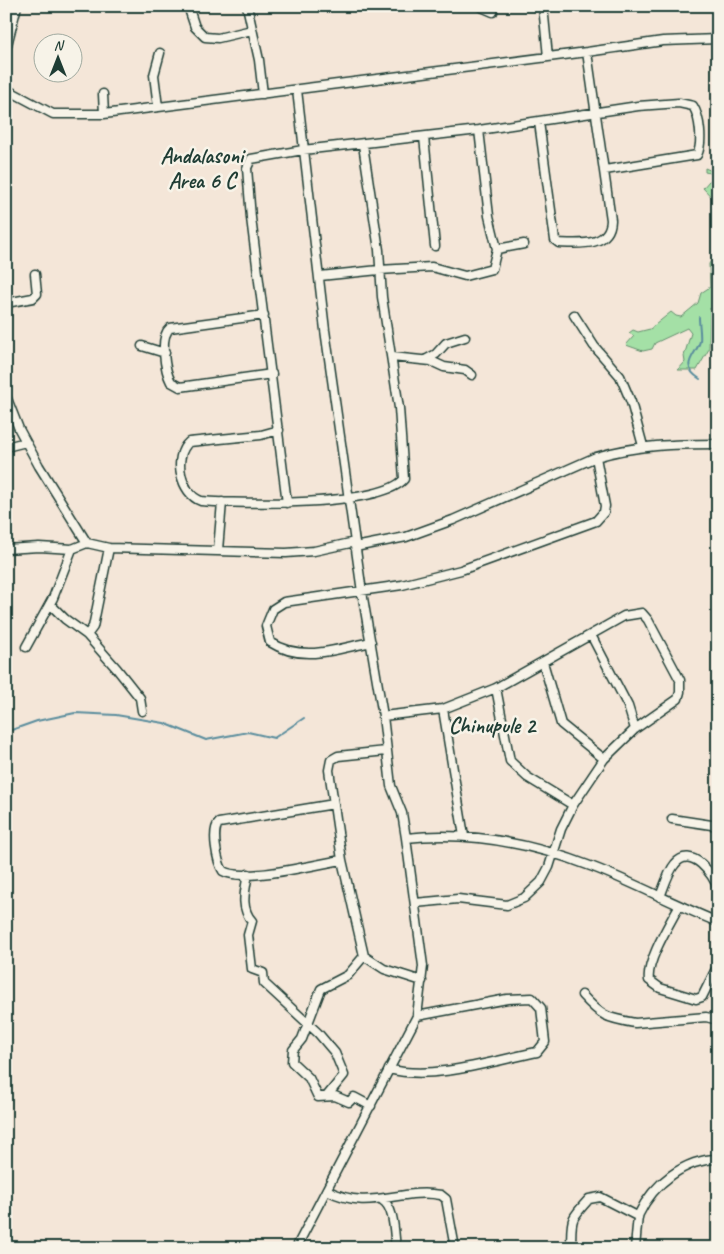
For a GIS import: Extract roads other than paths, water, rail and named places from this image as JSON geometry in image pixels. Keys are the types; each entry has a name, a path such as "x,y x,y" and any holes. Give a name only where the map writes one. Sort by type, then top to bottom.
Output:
{"street":[{"path":"6,49 17,6"},
{"path":"188,6 195,27 205,37 218,38 252,30"},
{"path":"248,6 263,94"},
{"path":"479,6 493,12"},
{"path":"543,6 548,57"},
{"path":"6,89 53,114 104,114 587,52 663,40 717,39 718,27"},
{"path":"539,122 554,236 559,243 597,241 607,235 611,220 587,52"},
{"path":"158,107 154,75 160,53"},
{"path":"296,1248 417,1016 422,981 422,947 416,903 402,813 391,786 383,716 355,544 325,330 297,90"},
{"path":"104,94 104,114"},
{"path":"287,504 247,168 251,159 303,150 364,145 539,122 638,106 679,103 692,106 696,112 699,142 697,155 605,170"},
{"path":"320,276 432,267 465,276 492,269 497,249 489,216 479,130"},
{"path":"424,137 435,246"},
{"path":"279,430 245,437 196,440 186,444 182,453 181,475 183,483 198,500 287,504 349,497 396,487 404,479 400,416 379,270 379,250 364,145"},
{"path":"497,249 524,244"},
{"path":"6,303 33,298 37,294 35,274"},
{"path":"264,314 170,328 166,334 165,353 168,376 171,382 180,387 272,374"},
{"path":"574,316 594,346 620,376 631,402 643,446"},
{"path":"425,360 436,354 446,343 465,337"},
{"path":"142,346 165,353"},
{"path":"392,357 425,360 444,367 465,370 472,375"},
{"path":"6,396 26,442 70,518 87,543"},
{"path":"6,447 26,442"},
{"path":"6,549 39,547 72,549 87,543 108,548 307,551 406,537 452,520 596,457 643,446 718,444"},
{"path":"371,642 322,654 304,654 278,647 270,642 266,626 269,614 278,604 402,585 461,570 596,521 604,512 605,506 596,457"},
{"path":"218,550 222,502"},
{"path":"87,635 93,627 108,548"},
{"path":"26,647 50,604 65,572 72,549"},
{"path":"50,604 65,619 87,635 140,698 142,711"},
{"path":"383,716 443,709 496,688 624,616 642,613 648,620 680,680 680,692 674,703 635,729 604,759 572,805 552,854 549,868 541,882 515,903 506,905 458,899 416,903"},
{"path":"591,635 628,706 635,729"},
{"path":"543,662 564,728 604,759"},
{"path":"496,688 510,761 527,776 572,805"},
{"path":"443,709 464,836"},
{"path":"386,751 334,757 329,770 342,860 364,956 384,969 422,981"},
{"path":"334,804 232,819 216,825 216,848 220,866 229,874 248,874 342,860"},
{"path":"672,818 718,826"},
{"path":"406,838 464,836 485,838 552,854 592,867 718,922"},
{"path":"660,897 674,864 685,859 703,864 711,872 718,889"},
{"path":"248,874 244,904 247,916 252,921 248,935 252,969 263,973 264,983 335,1053 344,1074 327,1096"},
{"path":"679,906 652,963 648,975 649,980 660,988 696,999 702,997 711,976 715,971 718,972"},
{"path":"364,956 348,975 321,989 302,1039 293,1050 292,1062 309,1078 318,1097 335,1096 348,1102 354,1097 371,1106"},
{"path":"582,995 597,1012 624,1021 635,1023 706,1017 718,1020"},
{"path":"389,1069 416,1074 437,1072 537,1052 546,1042 541,1008 532,998 508,1000 417,1016"},
{"path":"635,1248 638,1216 653,1192 680,1170 694,1162 718,1159"},
{"path":"327,1190 354,1200 382,1200 415,1194 434,1193 444,1196 455,1248"},
{"path":"571,1248 570,1232 573,1218 589,1199 600,1197 638,1216"},
{"path":"382,1200 386,1202 390,1210 396,1248"}],"waterway":[{"path":"699,317 700,341 689,364 693,374 700,379"},
{"path":"6,732 37,721 75,713 116,715 164,723 206,740 248,732 274,738 304,718"}],"district":[{"name":"Andalasoni Area 6 C","path":"202,168"},
{"name":"Chinupule 2","path":"492,725"}]}
